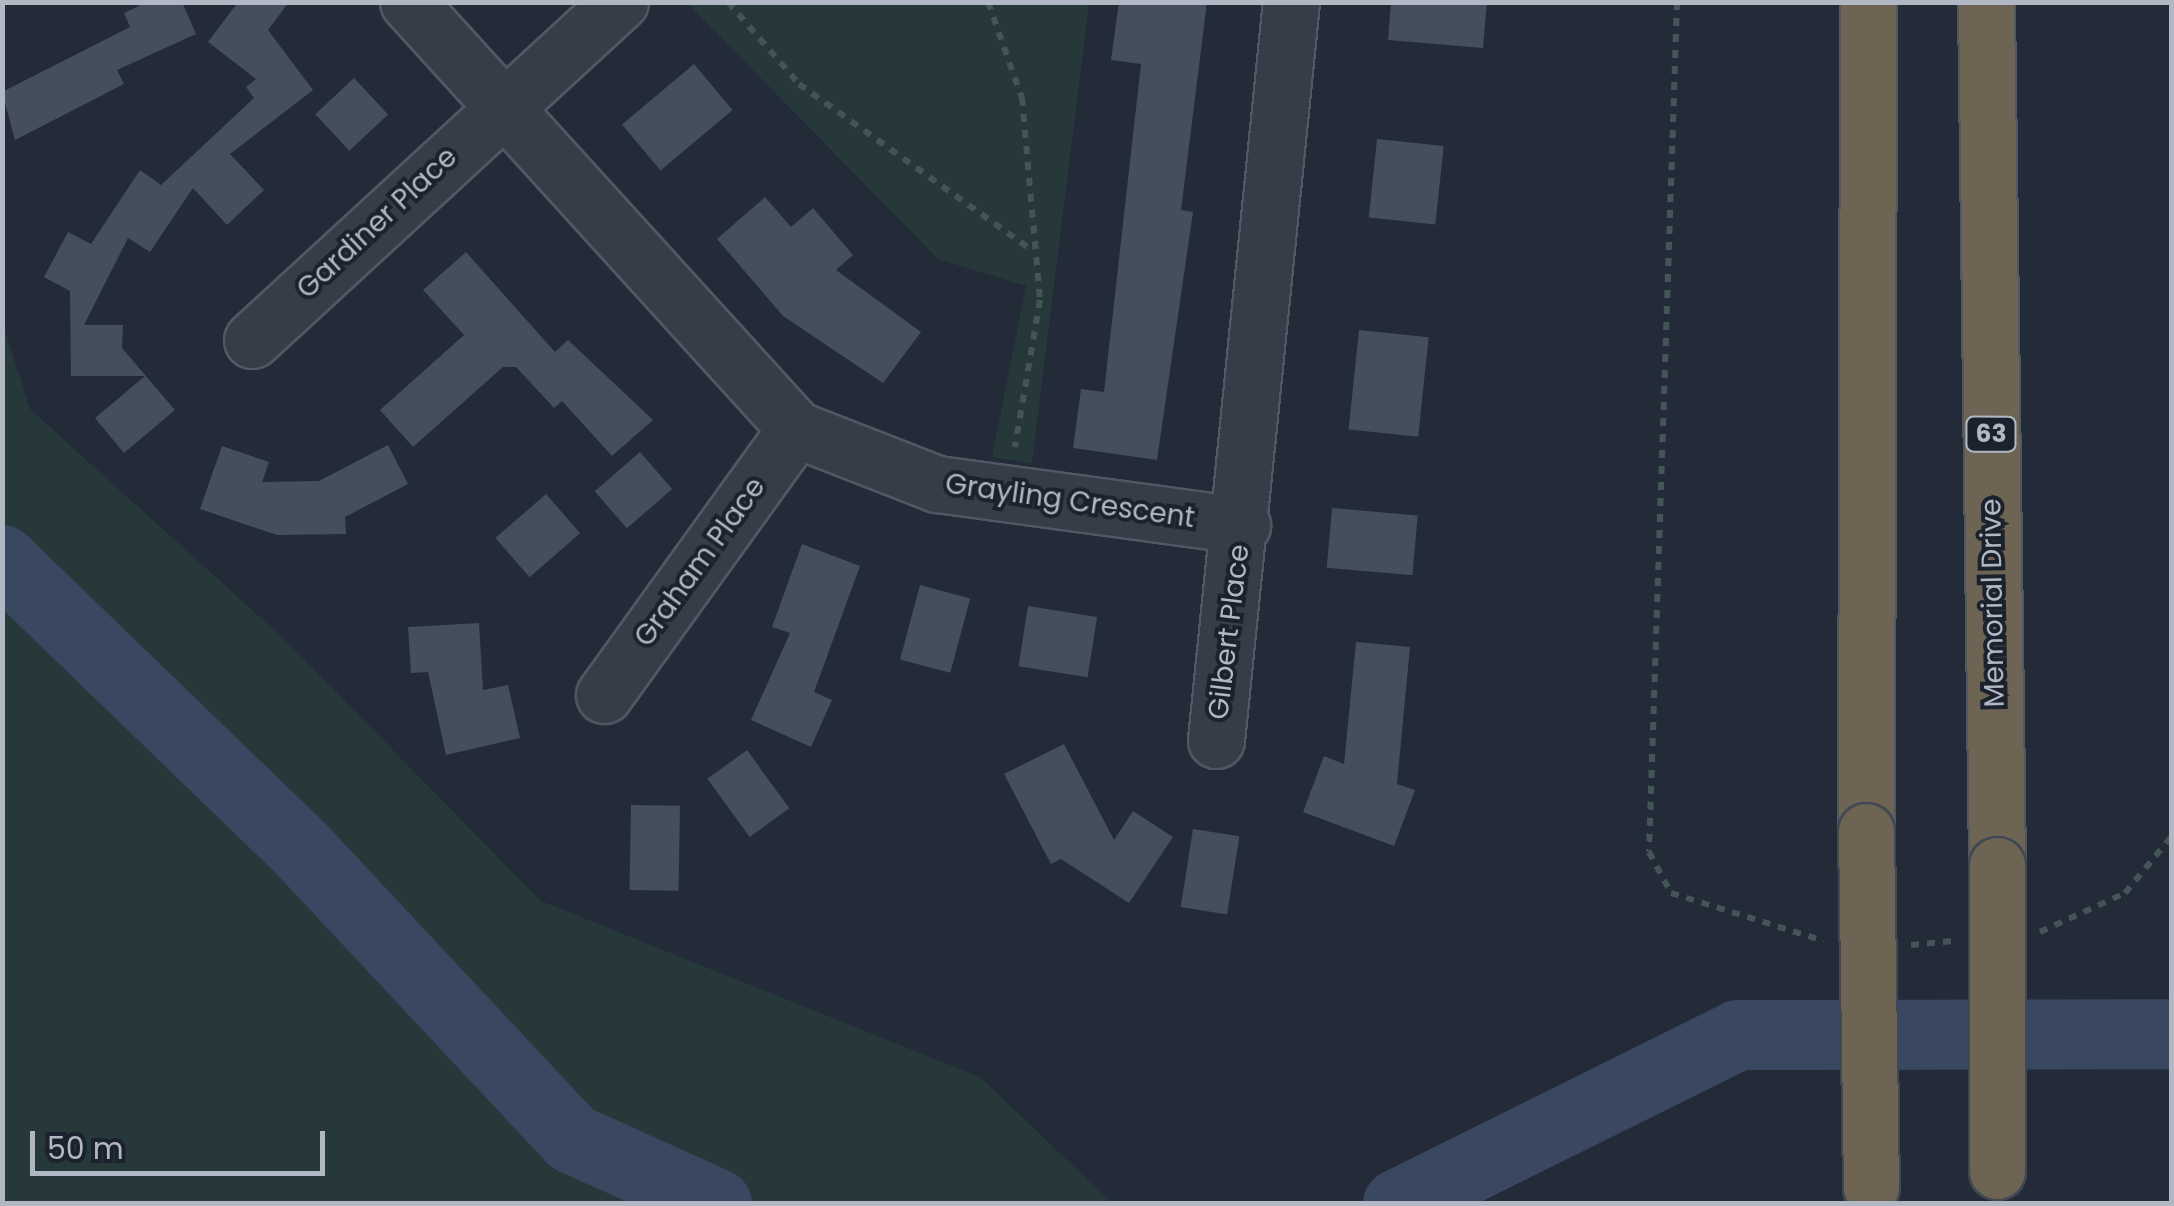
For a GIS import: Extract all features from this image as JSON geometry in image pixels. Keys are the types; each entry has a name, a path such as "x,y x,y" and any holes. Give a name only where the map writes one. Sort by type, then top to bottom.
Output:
{"highway":[{"path":"1868,2 1866,831 1871,1198"},
{"name":"Memorial Drive","path":"1986,2 1998,1193"}],"street":[{"name":"Grayling Crescent","path":"408,2 796,429 937,484 1242,525"},
{"path":"503,106 620,2"},
{"path":"1242,525 1292,2"},
{"name":"Gardiner Place","path":"252,340 503,106"},
{"name":"Graham Place","path":"604,695 796,429"},
{"name":"Gilbert Place","path":"1216,740 1242,525"}],"path":[{"path":"728,2 799,84 1034,251"},
{"path":"988,2 1022,98 1040,300 1008,493"},
{"path":"1677,2 1650,852 1671,894 1832,943"},
{"path":"2024,934 2126,893 2172,836"},
{"path":"1901,946 1972,939"}],"shaded area":[{"path":"1089,3 1032,464 992,457 1026,286 938,259 689,5"},
{"path":"3,324 30,409 283,638 541,901 980,1077 1112,1203 3,1203"}],"building":[{"path":"147,2 182,2 196,34 117,70 124,84 15,140 2,92 130,27 124,13"},
{"path":"238,2 289,2 268,30 313,90 230,154 264,190 227,225 193,188 150,252 128,238 84,325 123,325 122,348 175,410 124,453 95,418 145,376 71,376 70,291 44,277 68,232 91,244 140,170 161,185 254,98 246,87 256,79 208,42"},
{"path":"1119,2 1207,2 1181,210 1193,212 1157,460 1073,448 1081,389 1104,392 1141,64 1111,60"},
{"path":"1391,2 1487,2 1483,48 1388,40"},
{"path":"694,64 733,110 661,170 622,124"},
{"path":"354,78 388,115 349,151 315,114"},
{"path":"1377,139 1444,146 1435,225 1369,218"},
{"path":"765,197 791,227 813,208 853,255 836,270 921,332 883,383 783,316 717,239"},
{"path":"466,252 555,352 568,340 653,420 612,456 562,401 554,408 516,367 503,367 413,447 380,410 464,335 423,290"},
{"path":"1359,330 1429,337 1418,437 1349,429"},
{"path":"388,445 408,484 345,517 346,534 277,535 200,509 222,446 269,462 262,482 319,481"},
{"path":"640,452 672,489 627,528 595,491"},
{"path":"546,494 580,533 530,577 495,538"},
{"path":"1332,508 1418,515 1412,575 1327,568"},
{"path":"802,544 860,566 814,692 832,700 811,747 751,720 790,633 772,627"},
{"path":"920,585 970,598 950,673 900,659"},
{"path":"1028,606 1097,617 1088,677 1018,666"},
{"path":"479,623 483,690 508,685 520,738 446,755 428,672 411,673 408,627"},
{"path":"1356,642 1410,647 1397,784 1415,790 1394,846 1303,812 1324,756 1344,764"},
{"path":"1064,744 1114,840 1133,811 1173,837 1129,903 1061,859 1051,864 1004,774"},
{"path":"747,750 789,808 750,837 707,779"},
{"path":"631,805 680,806 679,891 630,890"},
{"path":"1193,829 1239,836 1227,914 1181,907"}],"waterway":[{"path":"2,560 304,852 573,1139 717,1204"},
{"path":"1398,1204 1738,1035 2172,1034"}]}
